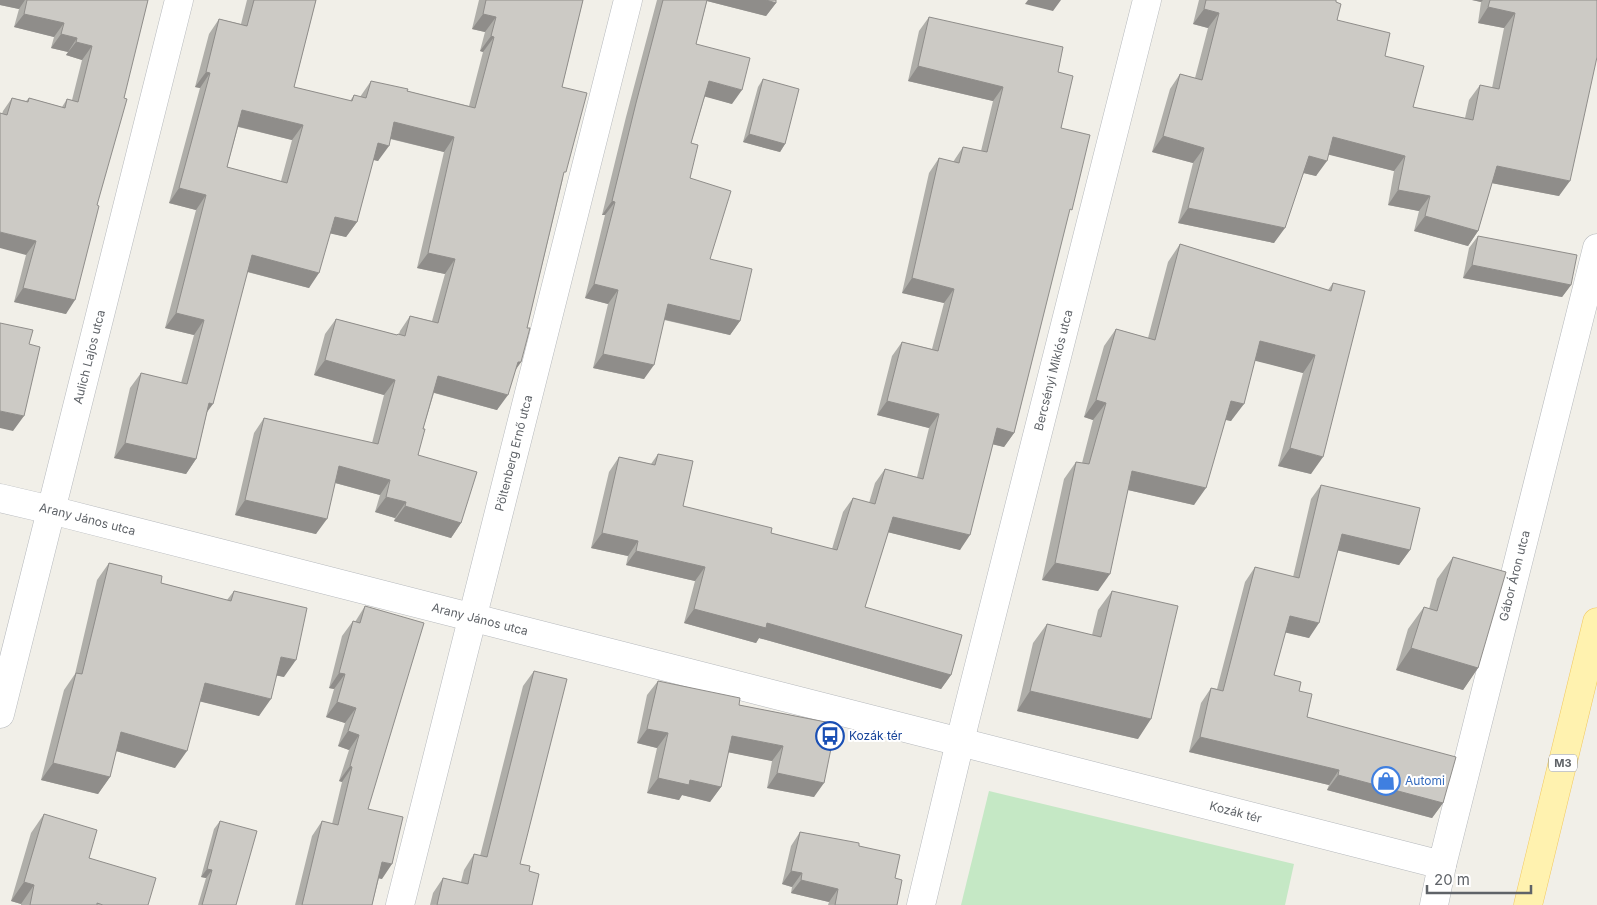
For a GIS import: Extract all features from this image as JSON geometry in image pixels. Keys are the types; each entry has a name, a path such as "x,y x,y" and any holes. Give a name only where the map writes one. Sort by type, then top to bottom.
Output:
{"main road":[{"name":"M3","path":"1528,905 1597,622"}],"street":[{"name":"Aulich Lajos utca","path":"0,714 179,0"},
{"name":"Pöltenberg Ernő utca","path":"400,905 628,0"},
{"name":"Bercsényi Miklós utca","path":"961,741 1147,0"},
{"name":"Gábor Áron utca","path":"1434,905 1442,865 1597,248"},
{"name":"Arany János utca","path":"0,498 961,741"},
{"name":"Kozák tér","path":"961,741 1442,865"},
{"path":"921,905 961,741"}],"green space":[{"path":"989,791 1294,864 1285,905 961,905"}],"building":[{"path":"27,0 148,0 124,98 127,99 97,205 99,206 75,300 23,288 36,241 0,232 0,113 7,115 12,98 28,102 29,98 65,108 67,99 78,102 92,46 76,42 77,38 61,34 64,23 24,14"},
{"path":"254,0 316,0 294,87 352,101 354,95 366,98 371,81 408,89 407,91 475,108 494,37 491,36 496,17 483,14 486,0 583,0 562,87 587,93 566,172 564,172 527,328 530,328 521,362 518,362 508,395 438,376 423,429 425,429 418,455 477,472 461,523 405,506 406,502 386,497 390,480 339,466 327,519 245,500 264,418 378,444 395,380 325,360 336,319 405,336 410,316 438,323 455,259 428,253 454,137 394,122 389,146 378,143 357,222 335,217 319,273 252,255 213,404 209,403 196,459 125,443 141,373 187,384 204,320 176,313 206,195 179,188 210,73 206,72 219,19 247,26","holes":["242,110 303,125 287,183 227,167"]},
{"path":"663,0 707,0 696,44 750,58 742,90 709,81 691,143 698,145 690,178 731,191 710,259 752,269 740,321 668,304 654,365 603,354 618,290 594,284 615,202 612,201"},
{"path":"1206,0 1336,0 1336,2 1341,4 1337,20 1390,33 1385,56 1424,66 1413,107 1473,120 1480,85 1499,89 1515,13 1488,7 1490,0 1597,0 1597,57 1570,181 1497,166 1478,231 1425,216 1430,196 1398,190 1405,156 1333,137 1327,161 1309,156 1285,228 1188,208 1204,148 1163,136 1180,74 1202,80 1219,13 1204,9"},
{"path":"929,17 1063,47 1058,72 1073,76 1061,128 1090,135 1014,433 997,428 970,535 893,517 865,607 962,635 951,675 767,623 766,628 694,609 705,567 636,551 638,541 602,533 619,457 655,465 658,454 693,461 683,506 772,528 771,533 837,550 853,498 875,504 885,469 923,479 939,414 887,401 902,342 938,351 954,289 912,278 939,158 959,163 963,147 987,152 1003,87 918,66"},
{"path":"763,79 799,89 785,144 749,134"},
{"path":"1478,236 1577,255 1571,285 1472,265"},
{"path":"1180,244 1331,291 1333,283 1365,291 1323,457 1290,448 1315,355 1260,341 1244,404 1231,401 1206,488 1132,471 1110,574 1055,563 1076,462 1089,464 1106,403 1096,400 1116,329 1155,340"},
{"path":"0,323 33,330 29,344 40,347 24,416 0,411"},
{"path":"1321,485 1420,508 1410,550 1342,534 1319,623 1290,616 1274,675 1301,682 1299,691 1312,694 1307,717 1456,757 1443,803 1338,775 1339,770 1200,737 1211,688 1223,691 1255,567 1299,578"},
{"path":"1453,557 1506,572 1478,668 1411,648 1424,607 1437,611"},
{"path":"109,563 162,576 161,583 231,601 234,591 307,608 296,660 281,657 271,699 205,683 187,751 121,732 110,777 53,763 76,673 82,674"},
{"path":"1112,591 1178,606 1151,719 1030,691 1047,624 1101,637"},
{"path":"365,606 424,623 368,809 403,817 392,864 382,862 372,905 302,905 322,821 338,825 352,767 350,766 359,735 348,731 356,708 337,702 345,674 339,673 353,621 360,623"},
{"path":"534,671 567,679 520,864 530,866 529,871 539,874 532,905 437,905 443,878 468,884 474,854 487,857"},
{"path":"658,681 740,698 739,705 836,724 824,783 777,773 783,746 732,736 721,787 690,780 689,785 658,778 668,733 647,729"},
{"path":"44,814 97,830 89,858 156,878 148,905 103,905 97,903 97,905 30,905 34,885 24,882"},
{"path":"220,821 257,831 236,905 202,905 212,870 207,869"},
{"path":"800,832 859,843 859,846 900,855 895,878 902,880 897,905 835,905 838,889 801,880 802,873 791,871"}],"place":[{"name":"Kozák tér","path":"830,736"},
{"name":"Automi","path":"1386,781"}]}
